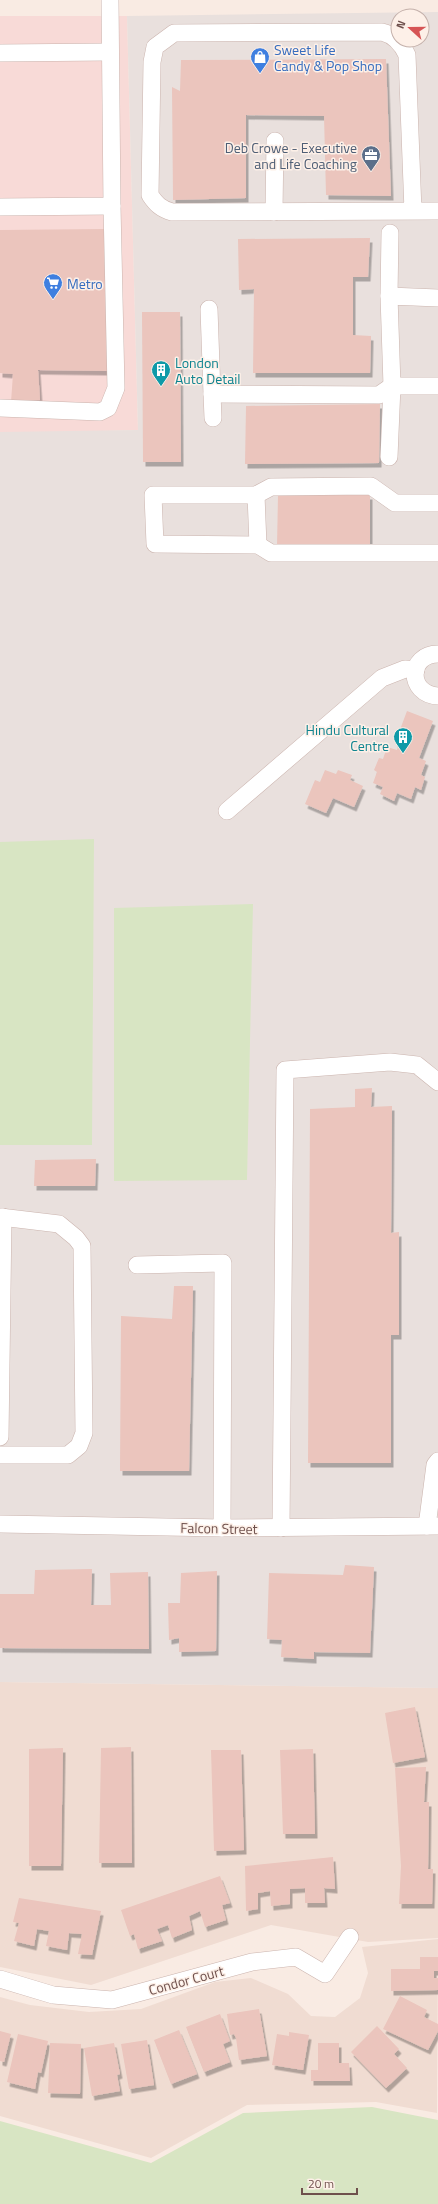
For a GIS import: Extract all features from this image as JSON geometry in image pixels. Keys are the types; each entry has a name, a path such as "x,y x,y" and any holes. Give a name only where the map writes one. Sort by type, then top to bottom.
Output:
{"street":[{"path":"0,408 100,412 108,408 116,388 109,52 110,0"},
{"path":"413,211 407,55 404,48 394,37 382,32 174,33 155,47 152,62 150,195 156,203 164,209 172,212 438,211"},
{"path":"0,52 109,52"},
{"path":"274,212 275,141"},
{"path":"0,207 112,206"},
{"path":"389,457 392,386 389,296 390,233"},
{"path":"389,296 438,298"},
{"path":"210,309 213,418"},
{"path":"212,394 379,394 392,386 438,386"},
{"path":"438,503 395,503 371,486 271,487 256,496 153,495 155,544 258,545 271,553 438,553"},
{"path":"256,496 258,545"},
{"path":"438,654 423,658 416,670 415,677 420,689 425,693 438,696"},
{"path":"226,811 382,678 405,669 416,670"},
{"path":"281,1528 285,1070 390,1062 418,1065 438,1082"},
{"path":"0,1437 1,1217 59,1224 76,1238 82,1246 84,1433 79,1446 68,1455 0,1455"},
{"path":"137,1265 223,1262 222,1528"},
{"path":"433,1526 436,1465 438,1461"},
{"name":"Falcon Street","path":"0,1524 222,1528 433,1526"},
{"name":"Condor Court","path":"0,1979 53,1995 112,2000 252,1962 296,1958 325,1974 350,1937"}],"shaded area":[{"path":"430,12 438,12 438,1688 0,1682 0,432 138,430 127,16 390,13 390,48 430,48"},
{"path":"0,16 127,16 138,430 0,434"},
{"path":"0,1682 438,1688 438,1938 368,1942 271,1925 91,1985 0,1967"},
{"path":"438,1939 437,2113 376,2102 247,2105 151,2158 0,2116 0,1997 30,2005 89,2012 141,2009 215,1982 251,1978 288,1994 311,2016 335,2017 360,1998 368,1973 362,1947"}],"green space":[{"path":"94,839 92,1145 0,1145 0,842"},
{"path":"253,904 247,1180 114,1181 114,908"},
{"path":"372,2107 438,2120 438,2204 0,2204 0,2121 151,2163 243,2113"}],"building":[{"path":"386,59 391,196 326,195 324,116 246,115 246,198 173,200 172,87 180,91 181,60"},
{"name":"Metro","path":"104,229 108,371 38,370 40,400 11,402 13,374 0,373 0,230"},
{"path":"370,238 368,277 353,277 353,335 371,336 370,373 253,373 254,289 239,290 238,239"},
{"name":"London Auto Detail","path":"142,312 180,312 181,462 143,462"},
{"path":"380,404 379,463 245,464 246,406"},
{"path":"278,495 370,495 370,549 277,547"},
{"name":"Hindu Cultural Centre","path":"407,711 433,721 419,758 426,761 421,775 425,777 421,790 415,787 411,799 397,793 394,801 380,794 383,787 373,783 377,772 374,770 379,758 383,759 387,747 397,750 399,744 395,743"},
{"path":"325,770 336,774 338,770 352,775 350,780 363,786 354,807 333,798 326,813 305,804 315,780 320,782"},
{"path":"372,1088 371,1107 392,1106 391,1233 399,1232 399,1335 391,1335 391,1463 308,1463 310,1109 355,1107 355,1089"},
{"path":"96,1159 95,1186 34,1186 35,1160"},
{"path":"174,1286 193,1286 189,1471 120,1471 121,1316 172,1319"},
{"path":"345,1565 374,1567 370,1653 314,1652 314,1659 281,1657 282,1640 267,1639 269,1573 343,1575"},
{"path":"92,1569 91,1605 111,1605 110,1573 148,1572 149,1649 0,1648 0,1594 34,1594 35,1570"},
{"path":"217,1571 216,1651 179,1652 179,1638 169,1640 168,1603 180,1603 181,1573"},
{"path":"415,1707 425,1757 393,1763 385,1713"},
{"path":"131,1747 132,1863 99,1863 101,1748"},
{"path":"63,1748 61,1866 29,1866 29,1749"},
{"path":"313,1749 315,1834 283,1834 280,1750"},
{"path":"211,1750 241,1750 244,1850 214,1851"},
{"path":"426,1767 424,1802 429,1802 428,1869 433,1869 432,1904 399,1904 401,1866 395,1768"},
{"path":"333,1857 335,1889 324,1888 325,1903 305,1903 305,1888 290,1889 290,1904 271,1906 270,1891 258,1893 258,1909 246,1911 245,1866"},
{"path":"220,1876 230,1903 222,1905 226,1920 205,1927 200,1911 189,1916 192,1930 172,1938 168,1925 157,1929 162,1941 138,1949 134,1934 130,1936 121,1910"},
{"path":"19,1898 101,1911 92,1955 78,1954 82,1934 69,1933 67,1950 46,1946 49,1931 37,1929 34,1946 14,1941 19,1923 13,1922"},
{"path":"420,1957 438,1957 438,1971 434,1971 434,1978 438,1978 438,1990 391,1991 391,1969 420,1969"},
{"path":"400,1996 427,2010 424,2017 438,2024 438,2031 428,2050 383,2029"},
{"path":"259,2009 267,2056 239,2060 236,2038 234,2034 230,2035 227,2014"},
{"path":"220,2014 230,2041 223,2044 230,2062 204,2072 186,2027"},
{"path":"377,2026 399,2049 394,2054 407,2068 386,2088 351,2052"},
{"path":"179,2030 197,2074 171,2084 154,2040"},
{"path":"0,2031 11,2034 4,2062 0,2061"},
{"path":"289,2032 309,2035 303,2070 272,2065 277,2034 289,2036"},
{"path":"18,2034 48,2041 41,2073 38,2072 35,2089 7,2082"},
{"path":"147,2040 154,2085 129,2089 121,2044"},
{"path":"50,2043 81,2044 80,2094 48,2093"},
{"path":"114,2043 120,2074 117,2075 120,2091 92,2096 84,2048"},
{"path":"318,2043 339,2043 339,2063 349,2063 350,2081 311,2081 311,2070 318,2070"}],"place":[{"name":"Sweet Life Candy & Pop Shop","path":"260,74"},
{"name":"Deb Crowe - Executive and Life Coaching","path":"371,172"},
{"name":"Metro","path":"53,300"},
{"name":"London Auto Detail","path":"161,387"},
{"name":"Hindu Cultural Centre","path":"403,754"}]}
